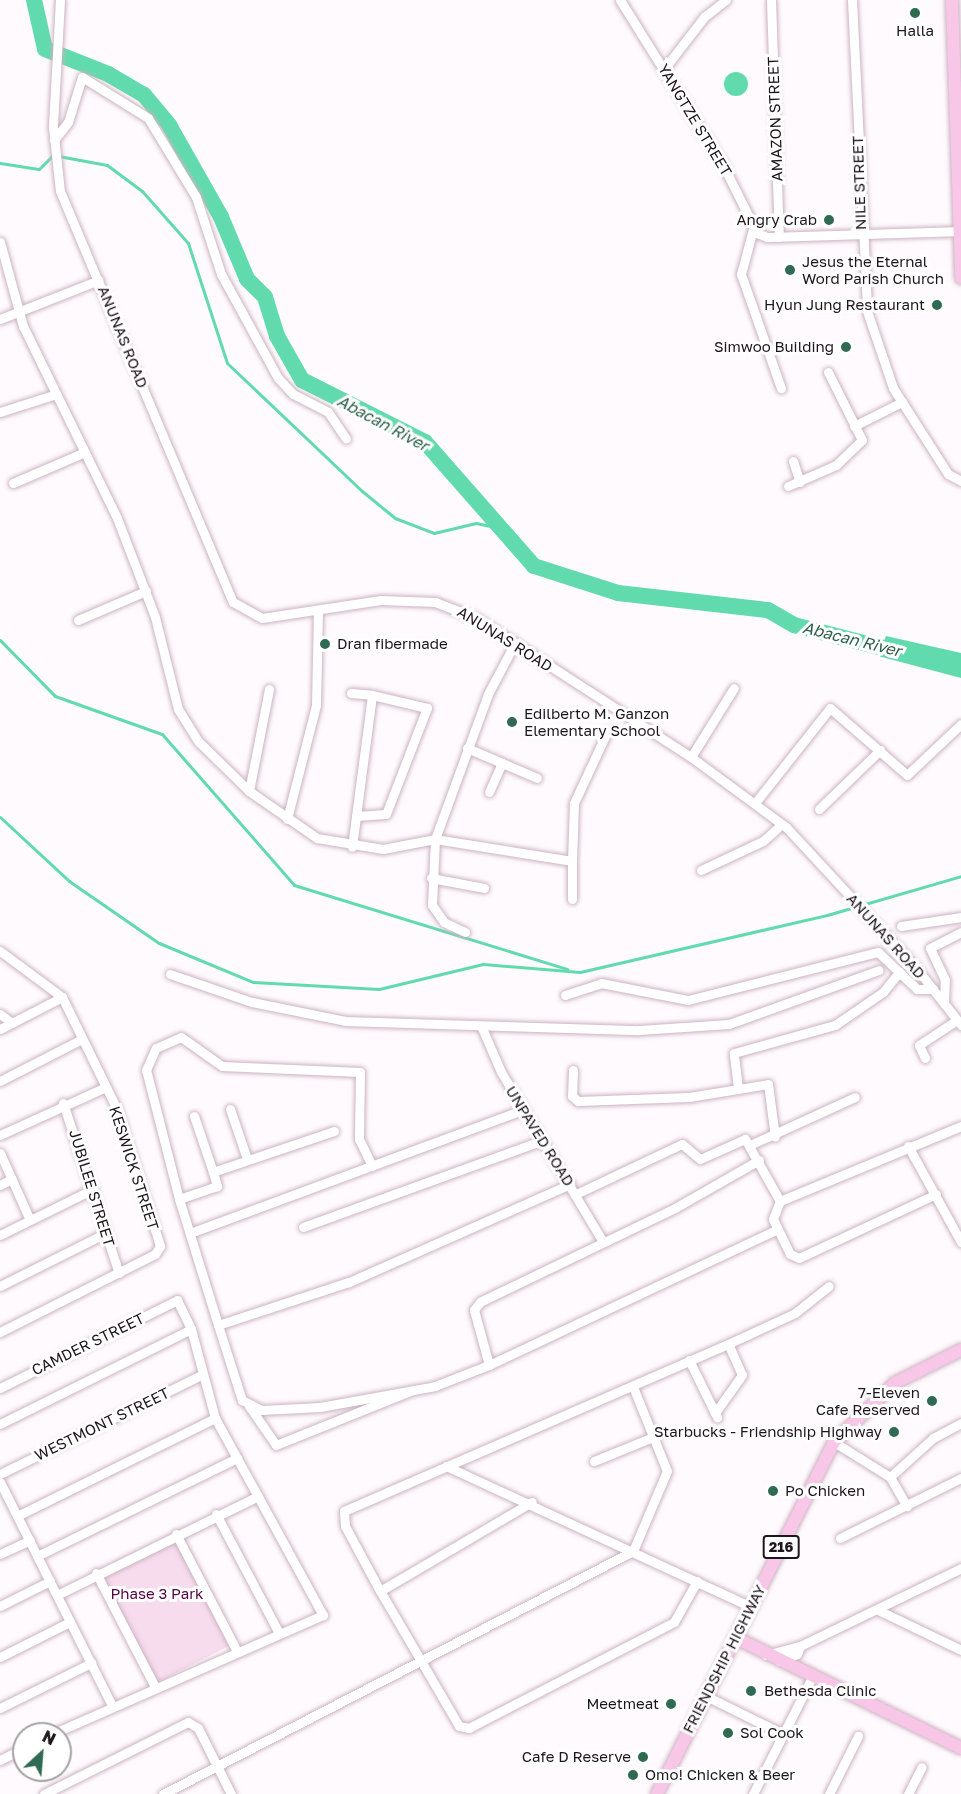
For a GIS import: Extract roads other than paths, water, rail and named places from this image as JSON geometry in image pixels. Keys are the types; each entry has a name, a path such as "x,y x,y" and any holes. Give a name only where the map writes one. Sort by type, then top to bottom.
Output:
{"main road":[{"path":"952,0 957,231 961,278"},
{"name":"FRIENDSHIP HIGHWAY","path":"657,1794 834,1442 895,1383 961,1350"},
{"path":"736,1638 811,1679 961,1748"}],"street":[{"name":"ANUNAS ROAD","path":"60,0 54,79 54,142 60,191 233,602 262,618 381,600 435,602 457,608 515,642 691,757 784,826 920,972 959,1023"},
{"name":"YANGTZE STREET","path":"620,0 722,164 753,229"},
{"path":"664,69 704,17 726,0"},
{"name":"AMAZON STREET","path":"771,0 779,237"},
{"name":"NILE STREET","path":"852,0 861,234 871,328 902,402 948,474 961,481"},
{"path":"54,142 68,122 82,77 148,118 196,197 221,274 278,378 293,394 328,412 346,439"},
{"path":"781,388 741,274 753,229 767,237 957,231"},
{"path":"0,242 18,310 85,452 146,591 177,710 199,742 249,791 316,838 352,847 383,849 435,839 572,861"},
{"path":"0,319 99,280"},
{"path":"788,486 836,465 862,440 828,372"},
{"path":"0,412 56,394"},
{"path":"854,426 902,402"},
{"path":"13,483 85,452"},
{"path":"793,461 800,482"},
{"path":"78,620 146,591"},
{"path":"287,819 316,705 318,611"},
{"path":"465,932 437,914 430,878 435,839 467,748 515,642"},
{"path":"691,757 734,688"},
{"path":"249,791 268,689"},
{"path":"351,693 372,695 428,708 386,814 356,816"},
{"path":"352,847 372,695"},
{"path":"755,803 830,708 909,775 961,724"},
{"path":"572,899 574,803 607,732"},
{"path":"467,748 537,778"},
{"path":"819,809 880,750"},
{"path":"489,792 502,763"},
{"path":"701,870 763,841 784,826"},
{"path":"430,878 484,888"},
{"path":"901,926 961,917"},
{"path":"944,1004 945,980 929,951 961,932"},
{"name":"KESWICK STREET","path":"0,951 62,997 106,1087 160,1246 118,1273"},
{"path":"565,995 601,983 688,999 876,952 921,992 933,989"},
{"path":"170,974 252,1002 345,1021 482,1028 639,1030 729,1024 879,970"},
{"path":"738,1088 734,1053 835,1025 883,992 899,972"},
{"path":"0,1029 62,997"},
{"path":"0,1014 12,1023"},
{"path":"925,1058 919,1045 959,1023"},
{"name":"UNPAVED ROAD","path":"482,1028 484,1041 540,1141 570,1184 603,1242"},
{"path":"372,1166 359,1139 360,1072 222,1065 181,1037 156,1048 146,1070 179,1199 242,1400 249,1406 268,1442 276,1445 415,1389 489,1365 776,1230"},
{"path":"0,1081 82,1039"},
{"path":"573,1070 572,1096 578,1101 689,1097 738,1088 772,1088 775,1137"},
{"path":"0,1135 63,1103 106,1087"},
{"path":"752,1144 775,1137 855,1097"},
{"name":"JUBILEE STREET","path":"63,1103 93,1189 118,1273"},
{"path":"230,1109 247,1159"},
{"path":"190,1233 523,1110"},
{"path":"179,1199 217,1186 194,1116"},
{"path":"936,1194 800,1258 790,1254 776,1230 773,1218 780,1201 908,1146 961,1126"},
{"path":"213,1172 334,1131"},
{"path":"576,1194 682,1144 700,1159 745,1138 752,1144 780,1201"},
{"path":"303,1227 540,1141"},
{"path":"908,1146 961,1242"},
{"path":"0,1153 30,1220"},
{"path":"489,1365 474,1310 480,1302 603,1242 759,1160"},
{"path":"0,1185 12,1179"},
{"path":"218,1325 349,1282 570,1184"},
{"path":"0,1235 93,1189"},
{"path":"0,1286 106,1233"},
{"path":"0,1332 118,1273"},
{"path":"697,1581 674,1622 469,1728 452,1717 345,1526 344,1511 728,1344 795,1312 829,1286"},
{"name":"CAMDER STREET","path":"0,1388 177,1300 191,1329"},
{"path":"0,1424 191,1329 214,1418 323,1615 154,1685 72,1724"},
{"path":"689,1360 717,1416 742,1375 728,1344"},
{"name":"WESTMONT STREET","path":"0,1474 203,1374"},
{"path":"170,1792 219,1769 419,1658 633,1551 667,1471 633,1387"},
{"path":"249,1406 299,1410 415,1389"},
{"path":"17,1516 214,1418"},
{"path":"890,1477 933,1438 961,1423"},
{"path":"594,1461 653,1437"},
{"path":"834,1442 890,1477 907,1506"},
{"path":"38,1556 237,1458"},
{"path":"447,1467 532,1502 751,1607"},
{"path":"840,1538 961,1478"},
{"path":"0,1482 111,1704"},
{"path":"57,1595 96,1573 258,1496"},
{"path":"380,1591 532,1502"},
{"path":"216,1515 279,1633"},
{"path":"176,1534 237,1651"},
{"path":"0,1554 30,1540"},
{"path":"766,1655 800,1646 960,1570"},
{"path":"96,1573 154,1685"},
{"path":"0,1606 50,1581"},
{"path":"878,1610 961,1650"},
{"path":"0,1657 70,1622"},
{"path":"778,1661 797,1654 800,1646"},
{"path":"0,1708 91,1663"},
{"path":"753,1794 811,1679"},
{"path":"706,1696 783,1734"},
{"path":"44,1794 188,1722 198,1728 231,1794"},
{"path":"830,1794 858,1736"},
{"path":"909,1794 922,1767"}],"waterway":[{"name":"Abacan River","path":"34,0 45,49 108,74 144,95 169,125 221,217 247,279 265,297 277,336 302,380 425,442 534,566 618,593 768,610 794,625 902,653"},
{"path":"0,163 39,169 53,155 107,165 142,191 188,243 227,363 362,491 395,518 434,533 476,523 499,528"},
{"path":"0,640 55,696 162,734 294,885 567,969"},
{"path":"0,817 69,881 159,943 253,982 379,989 483,964 580,972 827,915 961,876"}],"place":[{"name":"Halla","path":"915,13"},
{"name":"Angry Crab","path":"829,220"},
{"name":"Jesus the Eternal Word Parish Church","path":"790,270"},
{"name":"Hyun Jung Restaurant","path":"937,305"},
{"name":"Simwoo Building","path":"846,347"},
{"name":"Dran fibermade","path":"325,644"},
{"name":"Edilberto M. Ganzon Elementary School","path":"512,722"},
{"name":"7-Eleven Cafe Reserved","path":"932,1401"},
{"name":"Starbucks - Friendship Highway","path":"894,1432"},
{"name":"Po Chicken","path":"773,1491"},
{"name":"Bethesda Clinic","path":"751,1691"},
{"name":"Meetmeat","path":"671,1704"},
{"name":"Sol Cook","path":"728,1733"},
{"name":"Cafe D Reserve","path":"643,1757"},
{"name":"Omo! Chicken & Beer","path":"633,1775"}],"park label":[{"name":"Phase 3 Park","path":"157,1594"}]}
